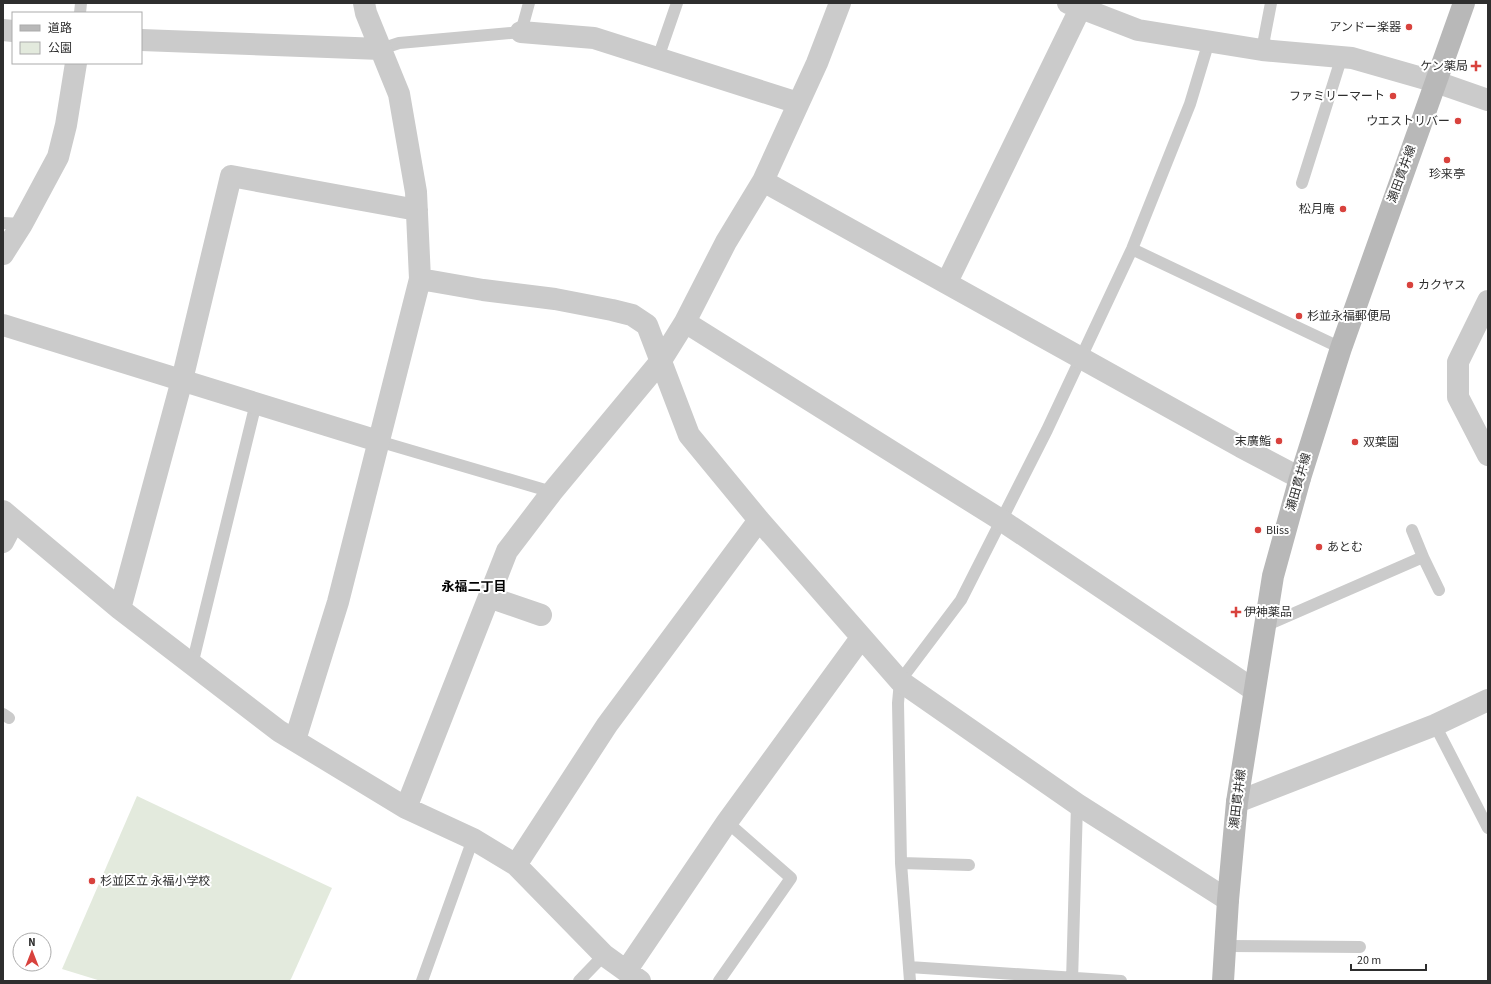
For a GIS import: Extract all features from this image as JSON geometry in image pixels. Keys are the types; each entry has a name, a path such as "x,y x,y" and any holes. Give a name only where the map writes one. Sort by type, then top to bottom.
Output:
{"main road":[{"name":"瀬田貫井線","path":"1224,981 1228,900 1237,802 1273,576 1300,478 1341,348 1464,3"}],"street":[{"path":"295,740 338,602 420,279 416,192 399,94 366,13 364,3"},
{"path":"406,808 507,551 552,492 660,362 685,322 726,242 763,181 817,63 840,3"},
{"path":"947,282 1074,6 1104,10 1138,30 1209,40 1262,50 1352,58 1436,82 1488,100"},
{"path":"521,32 594,38 798,103"},
{"path":"142,40 381,49"},
{"path":"3,254 12,224 58,156 66,126 76,64"},
{"path":"120,608 182,380 230,176 417,210"},
{"path":"763,181 947,282 1241,447 1300,478"},
{"path":"420,279 483,290 555,299 632,315 647,325 689,434 758,520 900,681 1077,804 1228,900"},
{"path":"1488,301 1458,362 1458,397 1488,455"},
{"path":"685,322 1001,520 1254,690"},
{"path":"3,325 378,441"},
{"path":"3,542 8,516 120,608 279,731 406,808 473,839 516,865 604,955 633,976 727,822 861,638"},
{"path":"516,865 607,724 758,520"},
{"path":"490,597 540,615"},
{"path":"1237,802 1435,724 1488,700"}],"lane":[{"path":"381,49 398,43 521,32 529,3"},
{"path":"658,58 677,3"},
{"path":"1262,50 1271,3"},
{"path":"910,981 901,863 898,703 900,681 961,600 1081,358 1132,249 1190,104 1209,40"},
{"path":"1302,183 1342,56"},
{"path":"1132,249 1341,348"},
{"path":"192,665 256,403"},
{"path":"378,441 552,492"},
{"path":"1412,530 1439,590"},
{"path":"1265,626 1423,557"},
{"path":"1435,724 1488,828"},
{"path":"1073,979 1077,804"},
{"path":"719,981 791,878 727,822"},
{"path":"422,981 473,839"},
{"path":"901,863 969,865"},
{"path":"1225,946 1360,947"},
{"path":"579,981 604,955"},
{"path":"909,967 1121,981"}],"green space":[{"path":"137,796 332,888 289,981 101,981 62,969"}],"place":[{"name":"アンドー楽器","path":"1409,27"},
{"name":"ケン薬局","path":"1476,66"},
{"name":"ファミリーマート","path":"1393,96"},
{"name":"ウエストリバー","path":"1458,121"},
{"name":"珍来亭","path":"1447,160"},
{"name":"松月庵","path":"1343,209"},
{"name":"カクヤス","path":"1410,285"},
{"name":"杉並永福郵便局","path":"1299,316"},
{"name":"末廣鮨","path":"1279,441"},
{"name":"双葉園","path":"1355,442"},
{"name":"Bliss","path":"1258,530"},
{"name":"あとむ","path":"1319,547"},
{"name":"伊神薬品","path":"1236,612"},
{"name":"杉並区立 永福小学校","path":"92,881"}],"district":[{"name":"永福二丁目","path":"474,587"}]}
